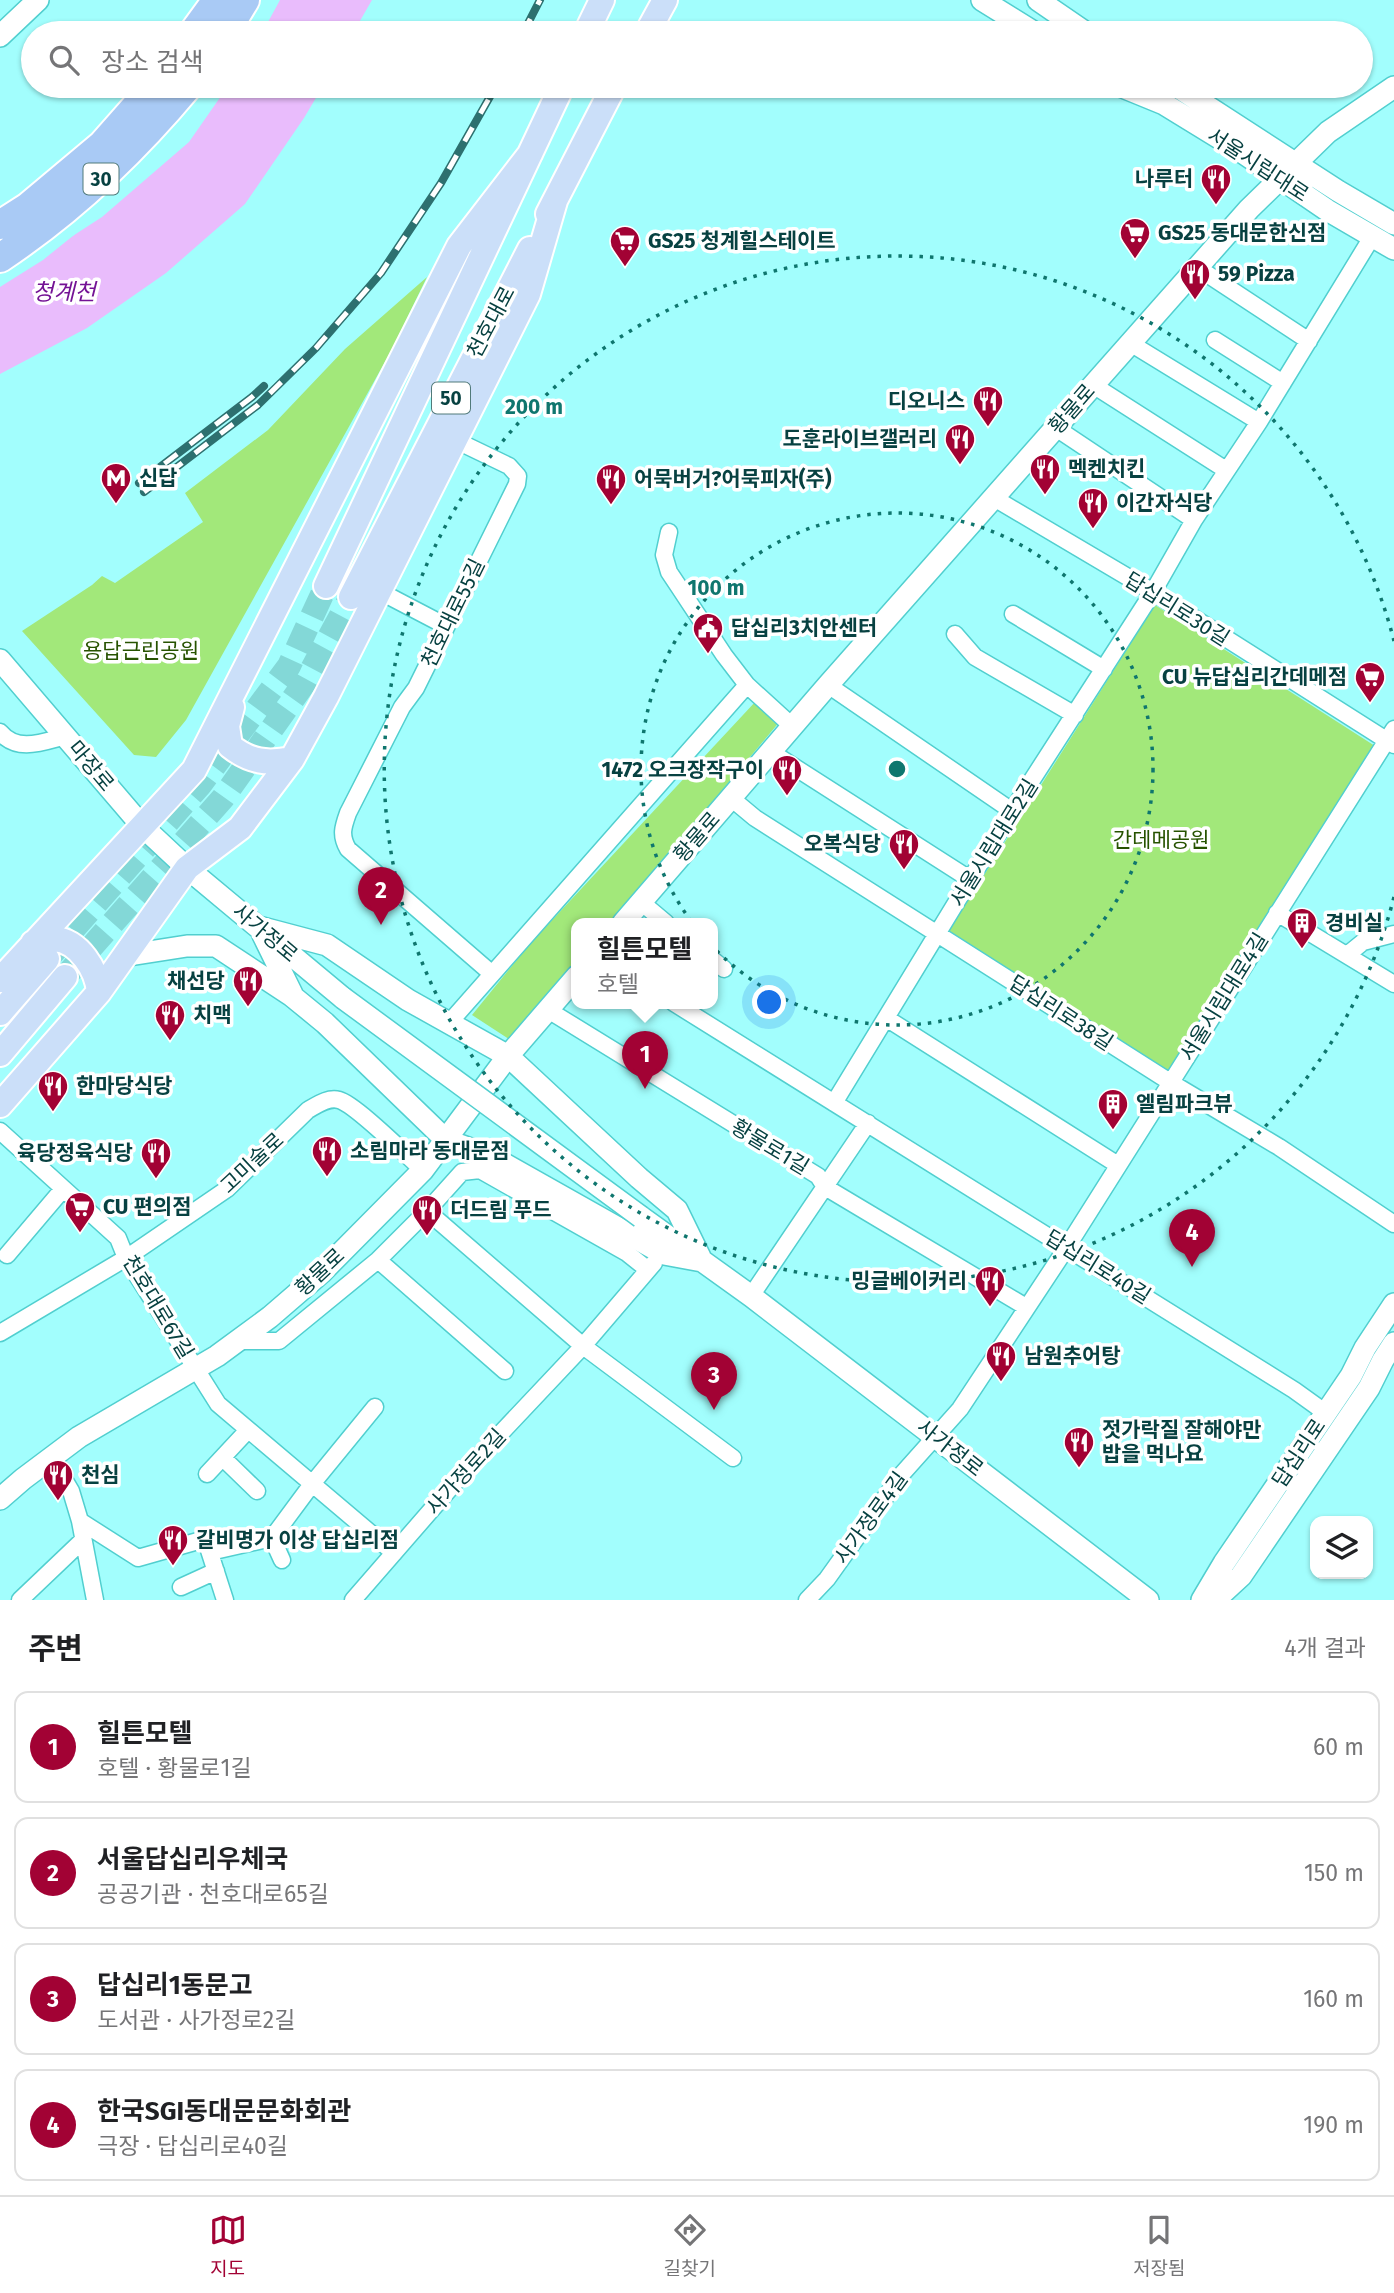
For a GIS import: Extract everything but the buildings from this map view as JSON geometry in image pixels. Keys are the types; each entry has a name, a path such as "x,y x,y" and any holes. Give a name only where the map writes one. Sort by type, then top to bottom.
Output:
{"highway":[{"path":"202,21 217,0"},
{"path":"232,21 245,0"},
{"name":"30","path":"0,225 28,207 102,145 143,98"},
{"name":"30","path":"0,258 45,227 96,184 178,98"}],"main road":[{"path":"0,36 38,0"},
{"path":"591,21 601,0"},
{"path":"654,21 665,0"},
{"path":"982,0 1016,21"},
{"path":"1038,0 1069,21"},
{"name":"황물로","path":"627,918 792,726 1249,209 1328,132 1394,87"},
{"name":"천호대로","path":"326,586 556,98"},
{"name":"천호대로","path":"351,597 608,98"},
{"name":"서울시립대로","path":"1149,98 1164,104 1327,211 1394,249"},
{"name":"서울시립대로","path":"1195,98 1394,224"},
{"path":"0,1013 40,951 142,826 194,770 459,246 530,155"},
{"path":"0,1105 99,992 187,868 240,828 292,759 321,707 528,294 555,201"},
{"name":"마장로","path":"0,660 142,826 187,868"},
{"path":"236,689 228,726 230,746 255,761 292,759"},
{"name":"사가정로","path":"187,868 343,999 751,1296 1148,1600"},
{"path":"259,927 292,996"},
{"path":"259,927 327,945 366,973 508,1056 677,1210 702,1261"},
{"path":"0,980 40,951 51,938 72,946 92,967 98,978 99,992"},
{"path":"123,957 187,946 216,946 292,996 325,1023 446,1140 490,1156 664,1254 702,1261"},
{"path":"0,1054 65,977"},
{"name":"황물로","path":"0,1499 79,1437 196,1369 238,1341 321,1273 423,1170 508,1056 571,983"},
{"name":"답십리로","path":"1202,1600 1224,1563 1326,1413 1394,1304"},
{"name":"답십리로","path":"1215,1600 1241,1576 1369,1388 1394,1343"}],"street":[{"name":"서울시립대로2길","path":"834,1102 1013,811 1153,592 1194,520 1310,341 1372,237"},
{"path":"1198,268 1310,341"},
{"path":"1215,340 1283,383"},
{"path":"1130,343 1259,422"},
{"path":"1093,385 1226,470"},
{"path":"1056,428 1194,520"},
{"name":"천호대로55길","path":"455,440 509,466 518,476 514,492 342,829 343,840 348,849 491,973"},
{"name":"답십리로30길","path":"994,498 1392,738"},
{"path":"669,532 664,555 669,572 747,685 792,726"},
{"path":"379,591 446,626"},
{"path":"1013,614 1104,669"},
{"path":"955,634 975,657 1075,715"},
{"path":"449,1023 747,685"},
{"path":"828,685 1013,811"},
{"path":"0,732 7,740 28,746 66,736"},
{"name":"서울시립대로4길","path":"935,1437 960,1409 1067,1247 1277,913 1392,738"},
{"path":"771,752 971,880"},
{"name":"답십리로38길","path":"731,797 755,818 1170,1082 1279,1147 1394,1224"},
{"path":"641,902 660,918"},
{"path":"1277,913 1394,984"},
{"path":"1347,955 1363,942 1394,934"},
{"name":"답십리로40길","path":"684,1009 1067,1247 1326,1413"},
{"name":"황물로1길","path":"548,1010 818,1176 825,1187 1026,1307"},
{"path":"886,1018 1118,1165"},
{"name":"고미술로","path":"0,1333 126,1258 227,1189 308,1110 325,1101 338,1100 352,1107 423,1170"},
{"path":"751,1296 868,1123"},
{"name":"천호대로67길","path":"0,1131 118,1238 126,1258 218,1404 394,1553"},
{"path":"238,1341 279,1341 378,1260 428,1211 462,1172 480,1170 627,1253 647,1269"},
{"path":"7,1255 64,1189"},
{"path":"428,1211 583,1346 733,1458"},
{"name":"사가정로2길","path":"353,1600 466,1470 583,1346 647,1269 664,1254"},
{"path":"378,1260 505,1371"},
{"path":"210,1552 272,1538 312,1483 375,1407"},
{"path":"207,1474 247,1430"},
{"name":"사가정로4길","path":"807,1600 827,1579 902,1475 935,1437"},
{"path":"51,1457 71,1492 80,1521 95,1600"},
{"path":"223,1458 257,1491"},
{"path":"80,1521 138,1558 198,1541 207,1544 225,1600"},
{"path":"272,1538 282,1560"},
{"path":"20,1600 83,1540"},
{"path":"181,1587 216,1571"}],"green space":[{"name":"용답근린공원","path":"427,277 391,351 186,720 156,757 134,755 22,631 102,576 115,583 203,522 185,493 268,430 345,349"},
{"name":"간데메공원","path":"1155,605 1375,746 1167,1076 946,935"},
{"path":"756,701 781,720 615,918 571,918 571,971 512,1041 472,1015 528,946"}],"water":[{"path":"280,0 372,0 360,21 269,21"},
{"name":"청계천","path":"220,98 316,98 245,204 166,273 87,328 0,374 0,283 102,217 189,142"}],"pier":[{"path":"134,184 125,194 43,260 0,287 0,279 100,214"}],"tunnel":[{"path":"49,957 200,785 289,666 326,586"},
{"path":"65,977 223,798 305,682 351,597"}],"railway":[{"path":"529,21 540,0"},
{"path":"144,492 258,405 316,348 381,273 441,183 489,98"},
{"path":"139,483 264,386"}],"place":[{"name":"나루터","path":"1216,206"},
{"name":"GS25 동대문한신점","path":"1135,260"},
{"name":"GS25 청계힐스테이트","path":"625,268"},
{"name":"59 Pizza","path":"1195,301"},
{"name":"디오니스","path":"988,428"},
{"name":"도훈라이브갤러리","path":"960,466"},
{"name":"멕켄치킨","path":"1045,496"},
{"name":"신답","path":"116,505"},
{"name":"어묵버거?어묵피자(주)","path":"611,506"},
{"name":"이간자식당","path":"1093,530"},
{"name":"답십리3치안센터","path":"708,655"},
{"name":"CU 뉴답십리간데메점","path":"1370,704"},
{"name":"1472 오크장작구이","path":"787,797"},
{"name":"오복식당","path":"904,871"},
{"name":"서울답십리우체국","path":"381,925"},
{"name":"경비실","path":"1302,950"},
{"name":"채선당","path":"248,1008"},
{"name":"치맥","path":"170,1042"},
{"name":"힐튼모텔","path":"645,1089"},
{"name":"한마당식당","path":"53,1113"},
{"name":"엘림파크뷰","path":"1113,1131"},
{"name":"소림마라 동대문점","path":"327,1178"},
{"name":"육당정육식당","path":"156,1180"},
{"name":"CU 편의점","path":"80,1234"},
{"name":"더드림 푸드","path":"427,1237"},
{"name":"한국SGI동대문문화회관","path":"1192,1267"},
{"name":"밍글베이커리","path":"990,1308"},
{"name":"남원추어탕","path":"1001,1383"},
{"name":"답십리1동문고","path":"714,1410"},
{"name":"젓가락질 잘해야만 밥을 먹나요","path":"1079,1469"},
{"name":"천심","path":"58,1502"},
{"name":"갈비명가 이상 답십리점","path":"173,1567"}]}
